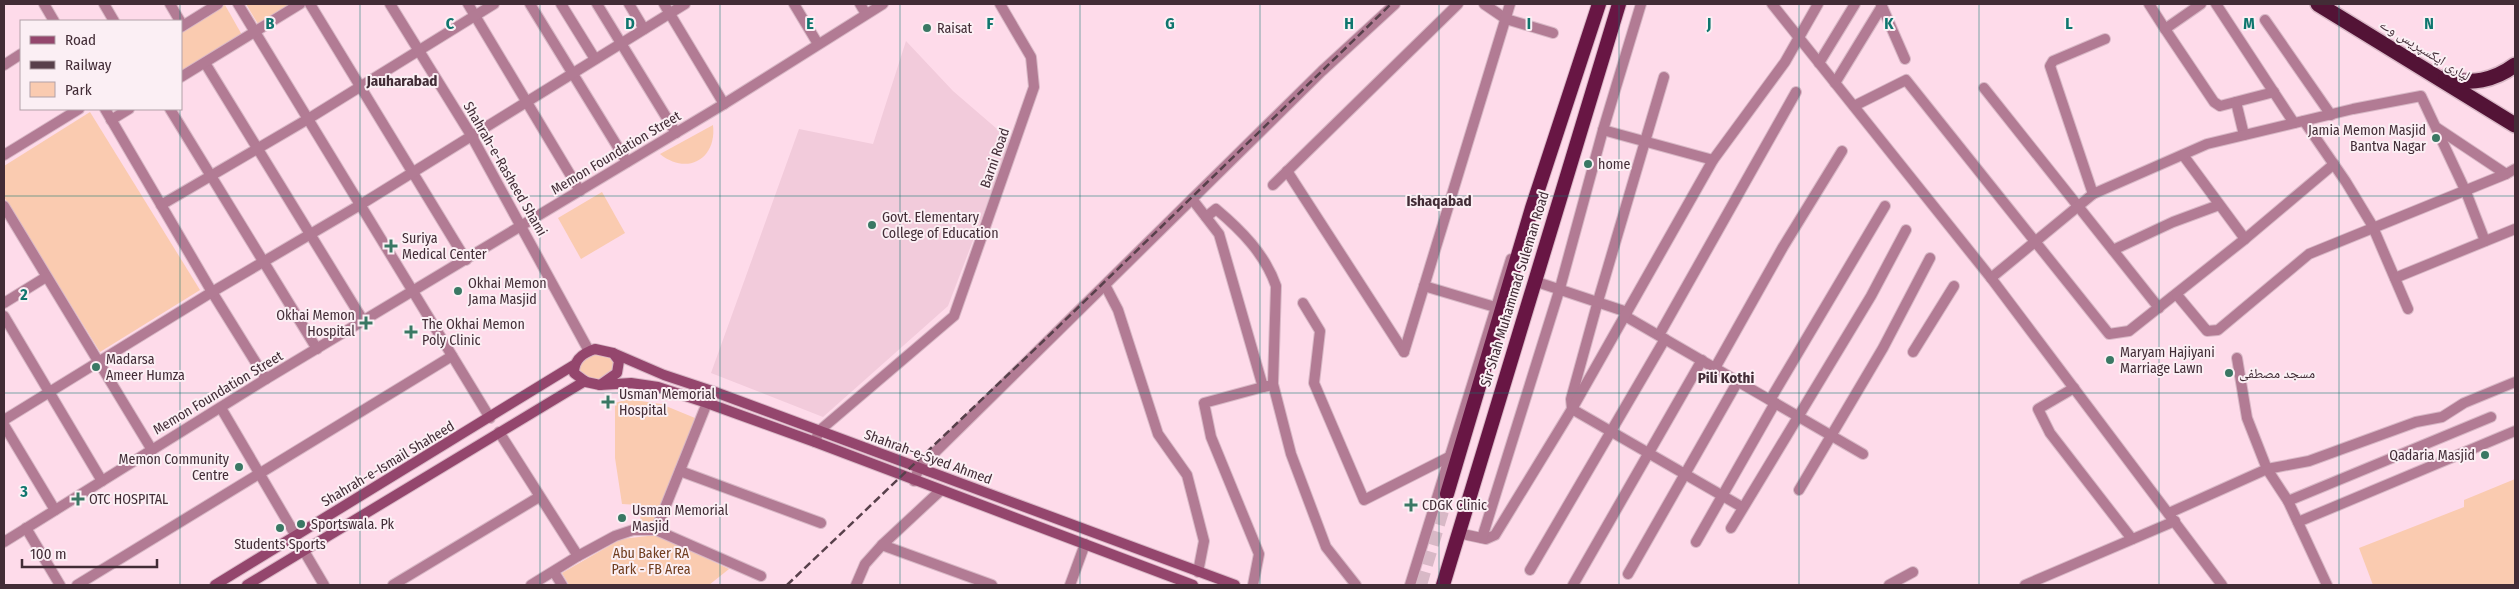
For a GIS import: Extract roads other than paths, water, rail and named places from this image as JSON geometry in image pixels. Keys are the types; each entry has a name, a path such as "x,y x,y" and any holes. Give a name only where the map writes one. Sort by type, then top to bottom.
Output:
{"highway":[{"name":"Sir Shah Muhammad Suleman Road","path":"1447,494 1532,208 1599,4"},
{"name":"Sir Shah Muhammad Suleman Road","path":"1443,585 1619,4"},
{"name":"لیاری ایکسپریس وے","path":"2318,4 2427,69 2515,125"},
{"path":"2427,69 2454,80 2473,82 2504,73 2515,65"}],"main road":[{"path":"603,350 613,353 619,361 617,373 600,385 585,382 574,373 574,365 579,357 589,351 603,350"},
{"name":"Shahrah-e-Syed Ahmed","path":"613,353 664,376 819,431 1234,585"},
{"name":"Shahrah-e-Ismail Shaheed","path":"215,585 574,365"},
{"path":"247,585 585,382"},
{"name":"Shahrah-e-Syed Ahmed","path":"600,385 640,384 658,387 707,403 1193,585"}],"street":[{"path":"44,4 53,20"},
{"path":"104,4 113,20"},
{"path":"170,4 180,20"},
{"path":"182,24 218,4"},
{"path":"238,4 490,418"},
{"path":"182,76 300,4"},
{"path":"310,4 466,260"},
{"name":"Shahrah-e-Rasheed Shami","path":"390,4 471,135 522,225 589,351"},
{"path":"468,4 580,190"},
{"path":"161,205 308,119 494,4"},
{"path":"530,4 627,162"},
{"path":"561,4 596,58"},
{"path":"597,4 676,133"},
{"path":"629,4 644,28"},
{"path":"4,420 212,292 360,205 644,28 667,8 685,4"},
{"path":"794,4 818,44"},
{"path":"860,4 866,14"},
{"name":"Memon Foundation Street","path":"5,537 26,528 266,379 414,292 724,104 883,4"},
{"name":"Barni Road","path":"815,442 819,431 954,316 1034,87 1032,57 1000,4"},
{"path":"914,481 919,468 1322,71 1395,4"},
{"path":"1273,185 1458,4"},
{"path":"1484,4 1506,18 1553,33"},
{"path":"1287,171 1404,352 1510,4"},
{"path":"1482,538 1560,288 1603,130 1641,4"},
{"path":"1772,4 1991,278 2222,585"},
{"path":"1458,533 1490,539 1495,535 1572,409 1713,160 1770,84 1818,4"},
{"path":"1819,63 1855,4"},
{"path":"2149,4 2214,102 2220,106 2274,92"},
{"path":"2165,29 2201,4"},
{"path":"2216,4 2274,92 2334,164 2374,230 2408,309"},
{"path":"1835,83 1881,5"},
{"path":"1881,5 1905,59"},
{"path":"667,8 724,104"},
{"path":"2265,20 2331,114"},
{"path":"2093,194 2050,66 2053,61 2104,40"},
{"path":"4,65 20,55"},
{"path":"205,63 364,322"},
{"path":"1572,409 1571,399 1598,301 1664,77"},
{"path":"1854,106 1906,80 2109,334 2129,332 2177,295 2334,164"},
{"path":"1984,88 2159,308"},
{"path":"1530,570 1611,431 1796,92"},
{"path":"1991,278 2093,194 2183,154 2207,144 2331,114 2421,96 2466,192 2485,241"},
{"path":"2236,102 2244,135"},
{"path":"4,156 77,110"},
{"path":"106,110 212,292 266,379"},
{"path":"111,120 128,110"},
{"path":"171,110 318,349"},
{"path":"2436,127 2506,174"},
{"path":"1603,130 1713,160"},
{"path":"1715,368 1784,247 1842,151"},
{"path":"2183,154 2245,239"},
{"path":"2177,295 2207,331 2218,330 2309,254 2374,230 2466,192 2515,168"},
{"path":"1192,199 1219,234 1263,387"},
{"path":"2113,250 2174,222 2219,205"},
{"path":"4,206 152,450"},
{"path":"1696,542 1772,401 1885,206"},
{"path":"1410,585 1504,276 1532,208"},
{"path":"1206,217 1216,209 1242,231 1271,271 1276,286 1273,384 1292,454 1326,546 1356,585"},
{"path":"2394,278 2515,229"},
{"path":"1731,528 1871,296 1906,230"},
{"path":"1799,490 1883,348 1930,258"},
{"path":"4,303 46,277"},
{"path":"1534,281 1598,301 1626,314 1863,454"},
{"path":"1105,285 1118,310 1158,434 1187,475 1204,541 1198,572"},
{"path":"1424,286 1495,307"},
{"path":"1913,352 1954,286"},
{"path":"1303,303 1320,331 1314,383 1364,500 1449,457"},
{"path":"4,316 102,480"},
{"path":"77,585 261,475 452,356"},
{"path":"2237,358 2247,418 2268,469 2288,501 2328,585"},
{"path":"1573,585 1702,360"},
{"path":"1628,574 1738,381"},
{"path":"2025,585 2132,539 2268,469 2309,461 2416,422 2442,417 2464,402 2515,382"},
{"path":"1253,585 1259,554 1211,437 1204,403 1273,384"},
{"path":"2074,388 2038,409 2050,433 2132,539"},
{"path":"656,530 707,403"},
{"path":"221,408 296,536"},
{"path":"1572,409 1742,507"},
{"path":"2288,501 2491,416"},
{"path":"4,425 55,510"},
{"path":"2298,522 2515,431"},
{"path":"499,432 539,498 578,556"},
{"path":"680,470 821,523"},
{"path":"856,585 865,564 882,545 940,490"},
{"path":"392,585 539,498"},
{"path":"26,528 60,585"},
{"path":"531,585 614,536 633,530 656,530 761,576"},
{"path":"1070,585 1084,544"},
{"path":"882,545 992,585"},
{"path":"304,550 324,585"},
{"path":"554,572 562,585"},
{"path":"1889,585 1913,572"}],"tunnel":[{"path":"1420,585 1447,494"}],"railway":[{"path":"787,585 1058,327 1391,4"}],"place":[{"name":"Raisat","path":"927,28"},
{"name":"Jamia Memon Masjid Bantva Nagar","path":"2436,138"},
{"name":"home","path":"1588,164"},
{"name":"Govt. Elementary College of Education","path":"872,225"},
{"name":"Suriya Medical Center","path":"391,246"},
{"name":"Okhai Memon Jama Masjid","path":"458,291"},
{"name":"Okhai Memon Hospital","path":"366,323"},
{"name":"The Okhai Memon Poly Clinic","path":"411,332"},
{"name":"Maryam Hajiyani Marriage Lawn","path":"2110,360"},
{"name":"Madarsa Ameer Humza","path":"96,367"},
{"name":"مسجد مصطفی","path":"2229,373"},
{"name":"Usman Memorial Hospital","path":"608,402"},
{"name":"Qadaria Masjid","path":"2485,455"},
{"name":"Memon Community Centre","path":"239,467"},
{"name":"OTC HOSPITAL","path":"78,499"},
{"name":"CDGK Clinic","path":"1411,505"},
{"name":"Usman Memorial Masjid","path":"622,518"},
{"name":"Sportswala. Pk","path":"301,524"},
{"name":"Students Sports","path":"280,528"}],"district":[{"name":"Jauharabad","path":"402,81"},
{"name":"Ishaqabad","path":"1439,201"},
{"name":"Pili Kothi","path":"1726,378"}],"park label":[{"name":"Abu Baker RA Park - FB Area","path":"651,562"}]}
